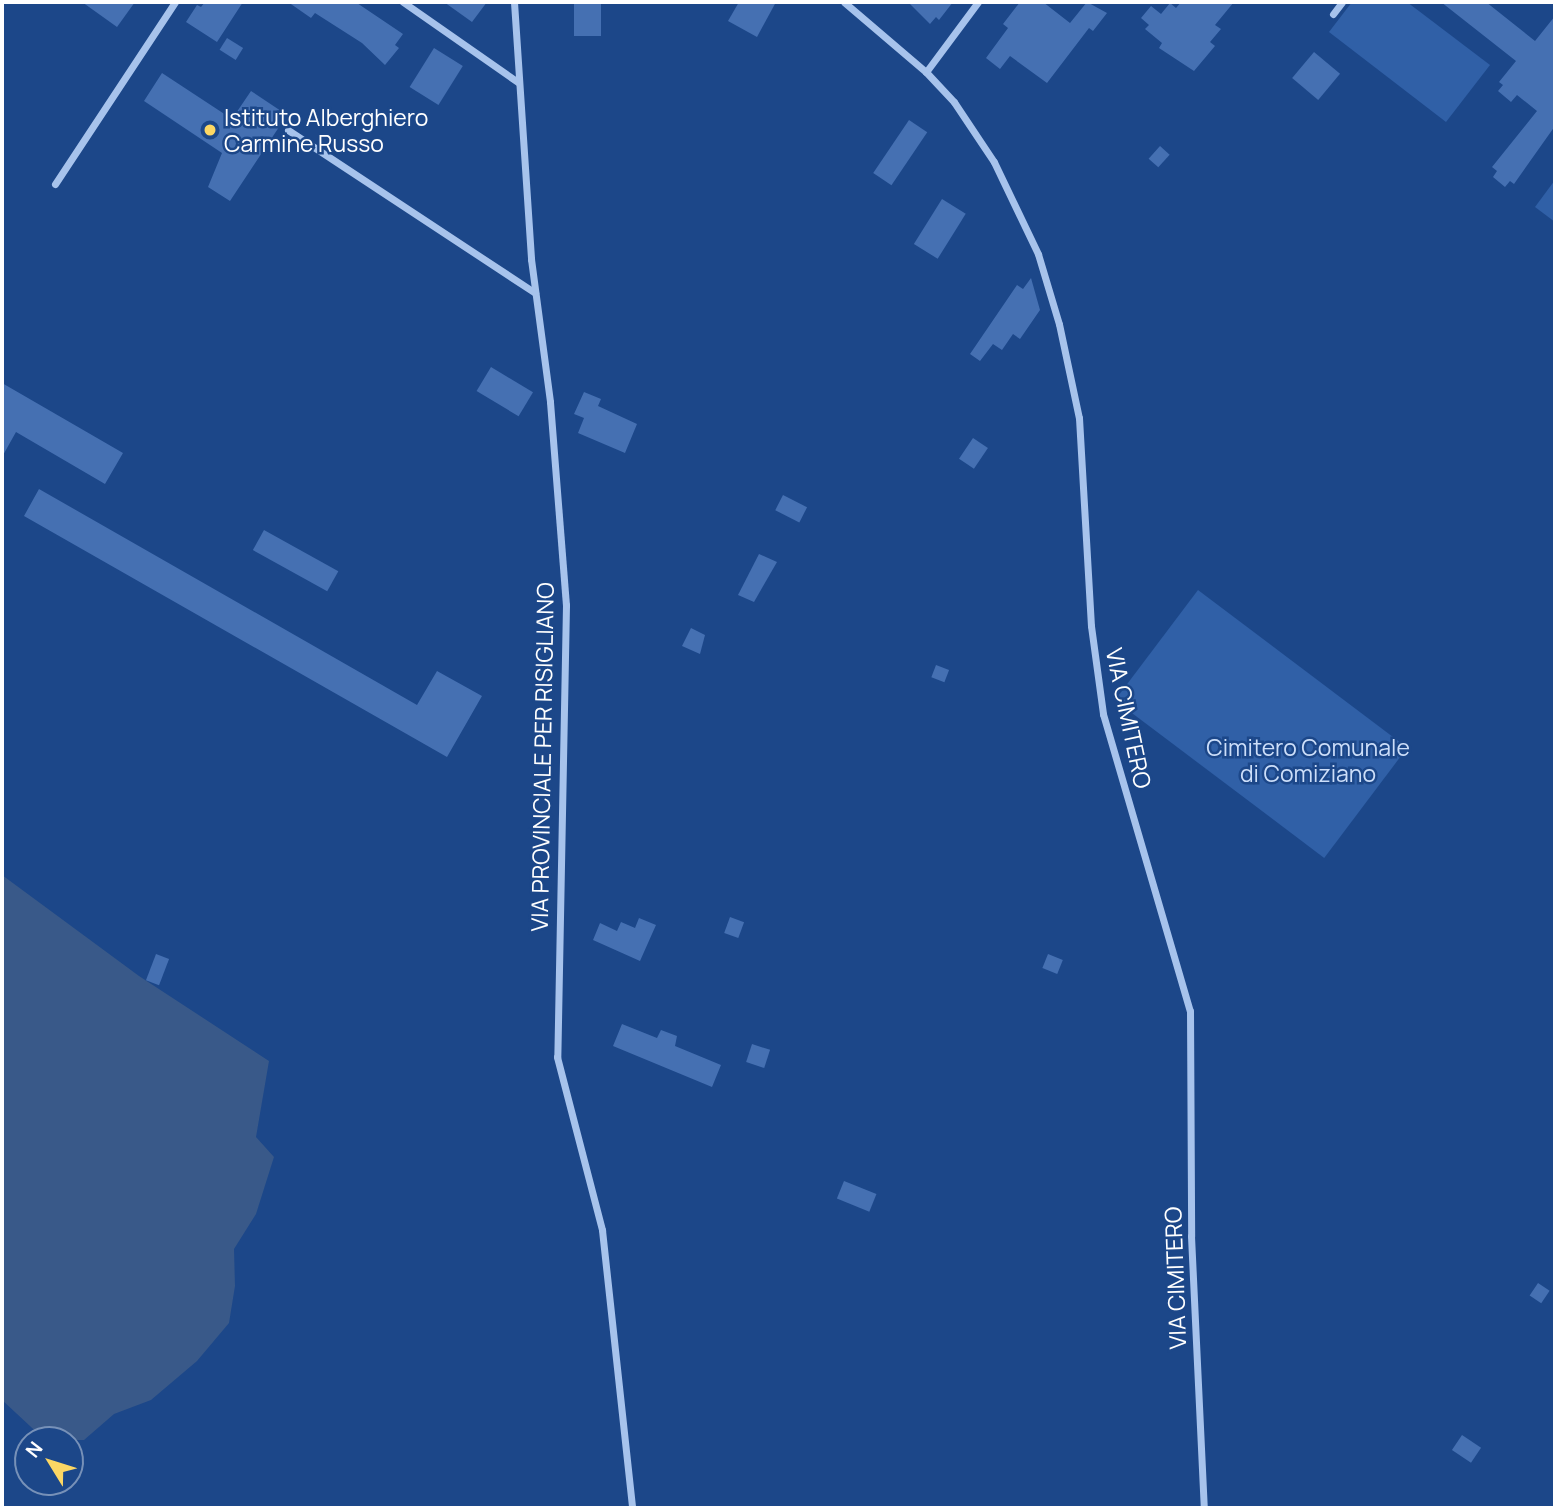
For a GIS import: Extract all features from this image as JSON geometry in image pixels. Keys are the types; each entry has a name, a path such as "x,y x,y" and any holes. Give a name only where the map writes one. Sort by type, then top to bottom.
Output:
{"street":[{"path":"55,184 175,2"},
{"path":"403,2 519,83"},
{"name":"VIA PROVINCIALE PER RISIGLIANO","path":"514,2 535,293 550,402 566,605 557,1057 602,1230 632,1508"},
{"name":"VIA CIMITERO","path":"844,2 926,72 954,102 994,162 1038,254 1059,324 1079,418 1091,625 1103,714 1190,1011 1191,1236 1204,1508"},
{"path":"926,72 978,2"},
{"path":"1333,14 1342,2"},
{"path":"288,130 535,293"}],"green space":[{"path":"1352,2 1407,2 1490,65 1446,122 1329,32"},
{"path":"1555,180 1555,222 1535,207"},
{"name":"Cimitero Comunale di Comiziano","path":"1198,590 1407,748 1324,858 1115,700"}],"shaded area":[{"path":"2,875 139,976 269,1061 256,1137 274,1157 256,1214 234,1249 235,1286 229,1323 197,1361 151,1400 114,1414 84,1440 84,1426 30,1426 2,1400"}],"building":[{"path":"82,2 135,2 117,27"},
{"path":"205,2 243,2 217,42 186,22 197,5 201,7"},
{"path":"288,2 357,3 403,34 395,45 399,48 385,65 362,43 315,13 311,18"},
{"path":"444,2 487,2 472,22"},
{"path":"574,2 601,2 601,36 574,36"},
{"path":"739,2 776,2 757,37 728,21"},
{"path":"908,2 953,2 939,20 936,17 930,24"},
{"path":"1020,2 1043,2 1070,23 1087,2 1107,13 1093,31 1089,28 1047,83 1010,56 1000,69 986,58 1008,28 1003,24"},
{"path":"1181,2 1234,2 1215,25 1221,29 1210,42 1215,46 1194,71 1159,48 1162,43 1145,29 1149,25 1141,18 1151,6 1161,14 1170,3 1176,8"},
{"path":"1441,2 1486,2 1535,41 1555,16 1555,126 1514,184 1510,181 1505,187 1493,177 1497,171 1492,167 1537,111 1517,95 1511,102 1498,91 1503,85 1499,82 1516,61"},
{"path":"227,38 243,48 236,60 220,50"},
{"path":"434,48 463,66 438,105 410,87"},
{"path":"1314,52 1340,74 1318,100 1292,78"},
{"path":"162,73 232,119 251,91 287,115 230,201 208,187 222,153 144,101"},
{"path":"909,120 927,132 891,185 873,173"},
{"path":"1160,146 1170,155 1158,167 1149,159"},
{"path":"942,199 966,214 938,259 914,244"},
{"path":"1031,278 1040,310 1020,339 1013,334 1002,350 993,344 980,361 970,354 1017,285 1023,289"},
{"path":"491,367 533,392 519,416 477,391"},
{"path":"2,383 123,453 105,484 16,432 2,457"},
{"path":"584,392 601,399 598,406 637,424 625,453 578,433 584,418 574,414"},
{"path":"973,438 988,448 974,469 959,459"},
{"path":"39,489 417,705 437,671 482,696 447,757 24,516"},
{"path":"783,495 807,507 799,522 775,510"},
{"path":"264,530 338,571 327,591 253,550"},
{"path":"759,554 777,562 754,602 738,595"},
{"path":"691,628 705,635 700,654 682,646"},
{"path":"936,665 949,670 944,682 931,677"},
{"path":"730,917 744,922 738,938 724,933"},
{"path":"639,918 656,925 640,961 593,940 600,923 617,931 621,922 635,928"},
{"path":"156,954 169,959 159,985 146,980"},
{"path":"1048,954 1063,960 1057,974 1042,968"},
{"path":"622,1024 657,1038 661,1030 677,1036 675,1046 721,1065 712,1087 613,1046"},
{"path":"752,1044 770,1050 764,1068 746,1062"},
{"path":"844,1181 876,1194 869,1212 837,1199"},
{"path":"1538,1283 1550,1291 1541,1303 1530,1295"},
{"path":"1462,1435 1481,1448 1471,1463 1452,1450"}],"place":[{"name":"Istituto Alberghiero Carmine Russo","path":"210,130"}]}
